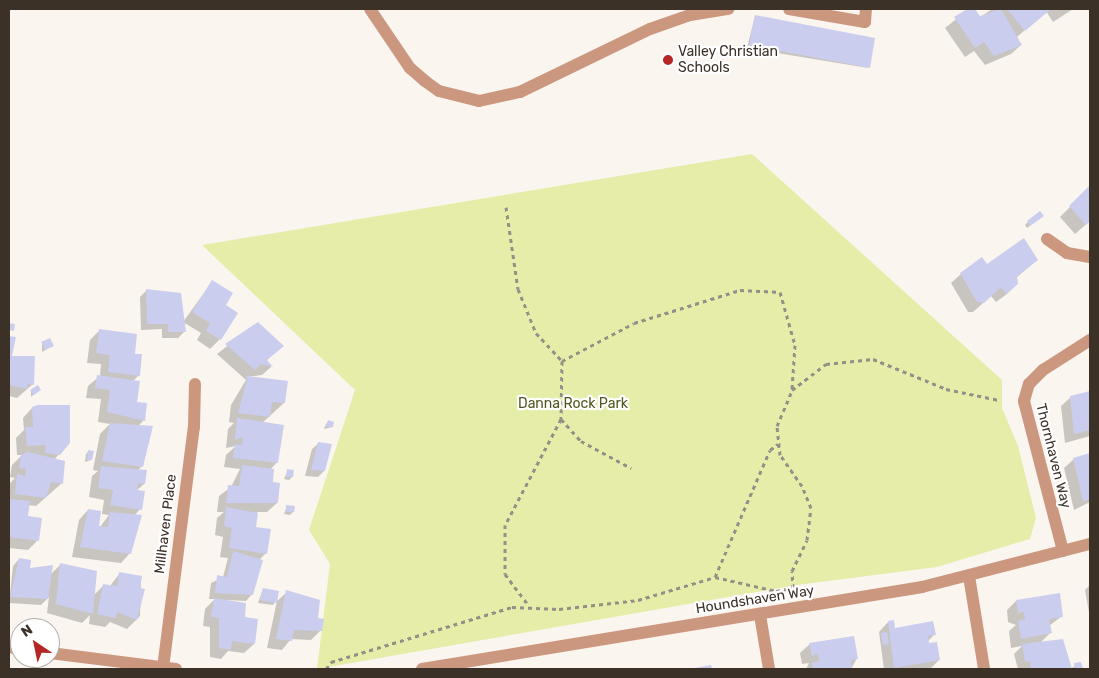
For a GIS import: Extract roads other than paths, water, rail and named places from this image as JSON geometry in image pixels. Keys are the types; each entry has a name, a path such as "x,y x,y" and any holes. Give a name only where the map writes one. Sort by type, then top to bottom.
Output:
{"street":[{"path":"370,9 410,68 425,81 440,90 479,101 520,92 650,29 690,15 728,9"},
{"path":"789,9 826,11 865,22 866,9"},
{"path":"1047,239 1068,253 1090,257"},
{"name":"Thornhaven Way","path":"1063,551 1024,401 1029,384 1043,370 1090,340"},
{"name":"Millhaven Place","path":"169,668 194,427 195,384"},
{"name":"Houndshaven Way","path":"422,669 760,614 969,576 1090,544"},
{"path":"969,576 984,669"},
{"path":"760,614 769,669"},
{"path":"60,654 169,668"}],"place":[{"name":"Valley Christian Schools","path":"668,60"}],"park label":[{"name":"Danna Rock Park","path":"573,404"}]}
